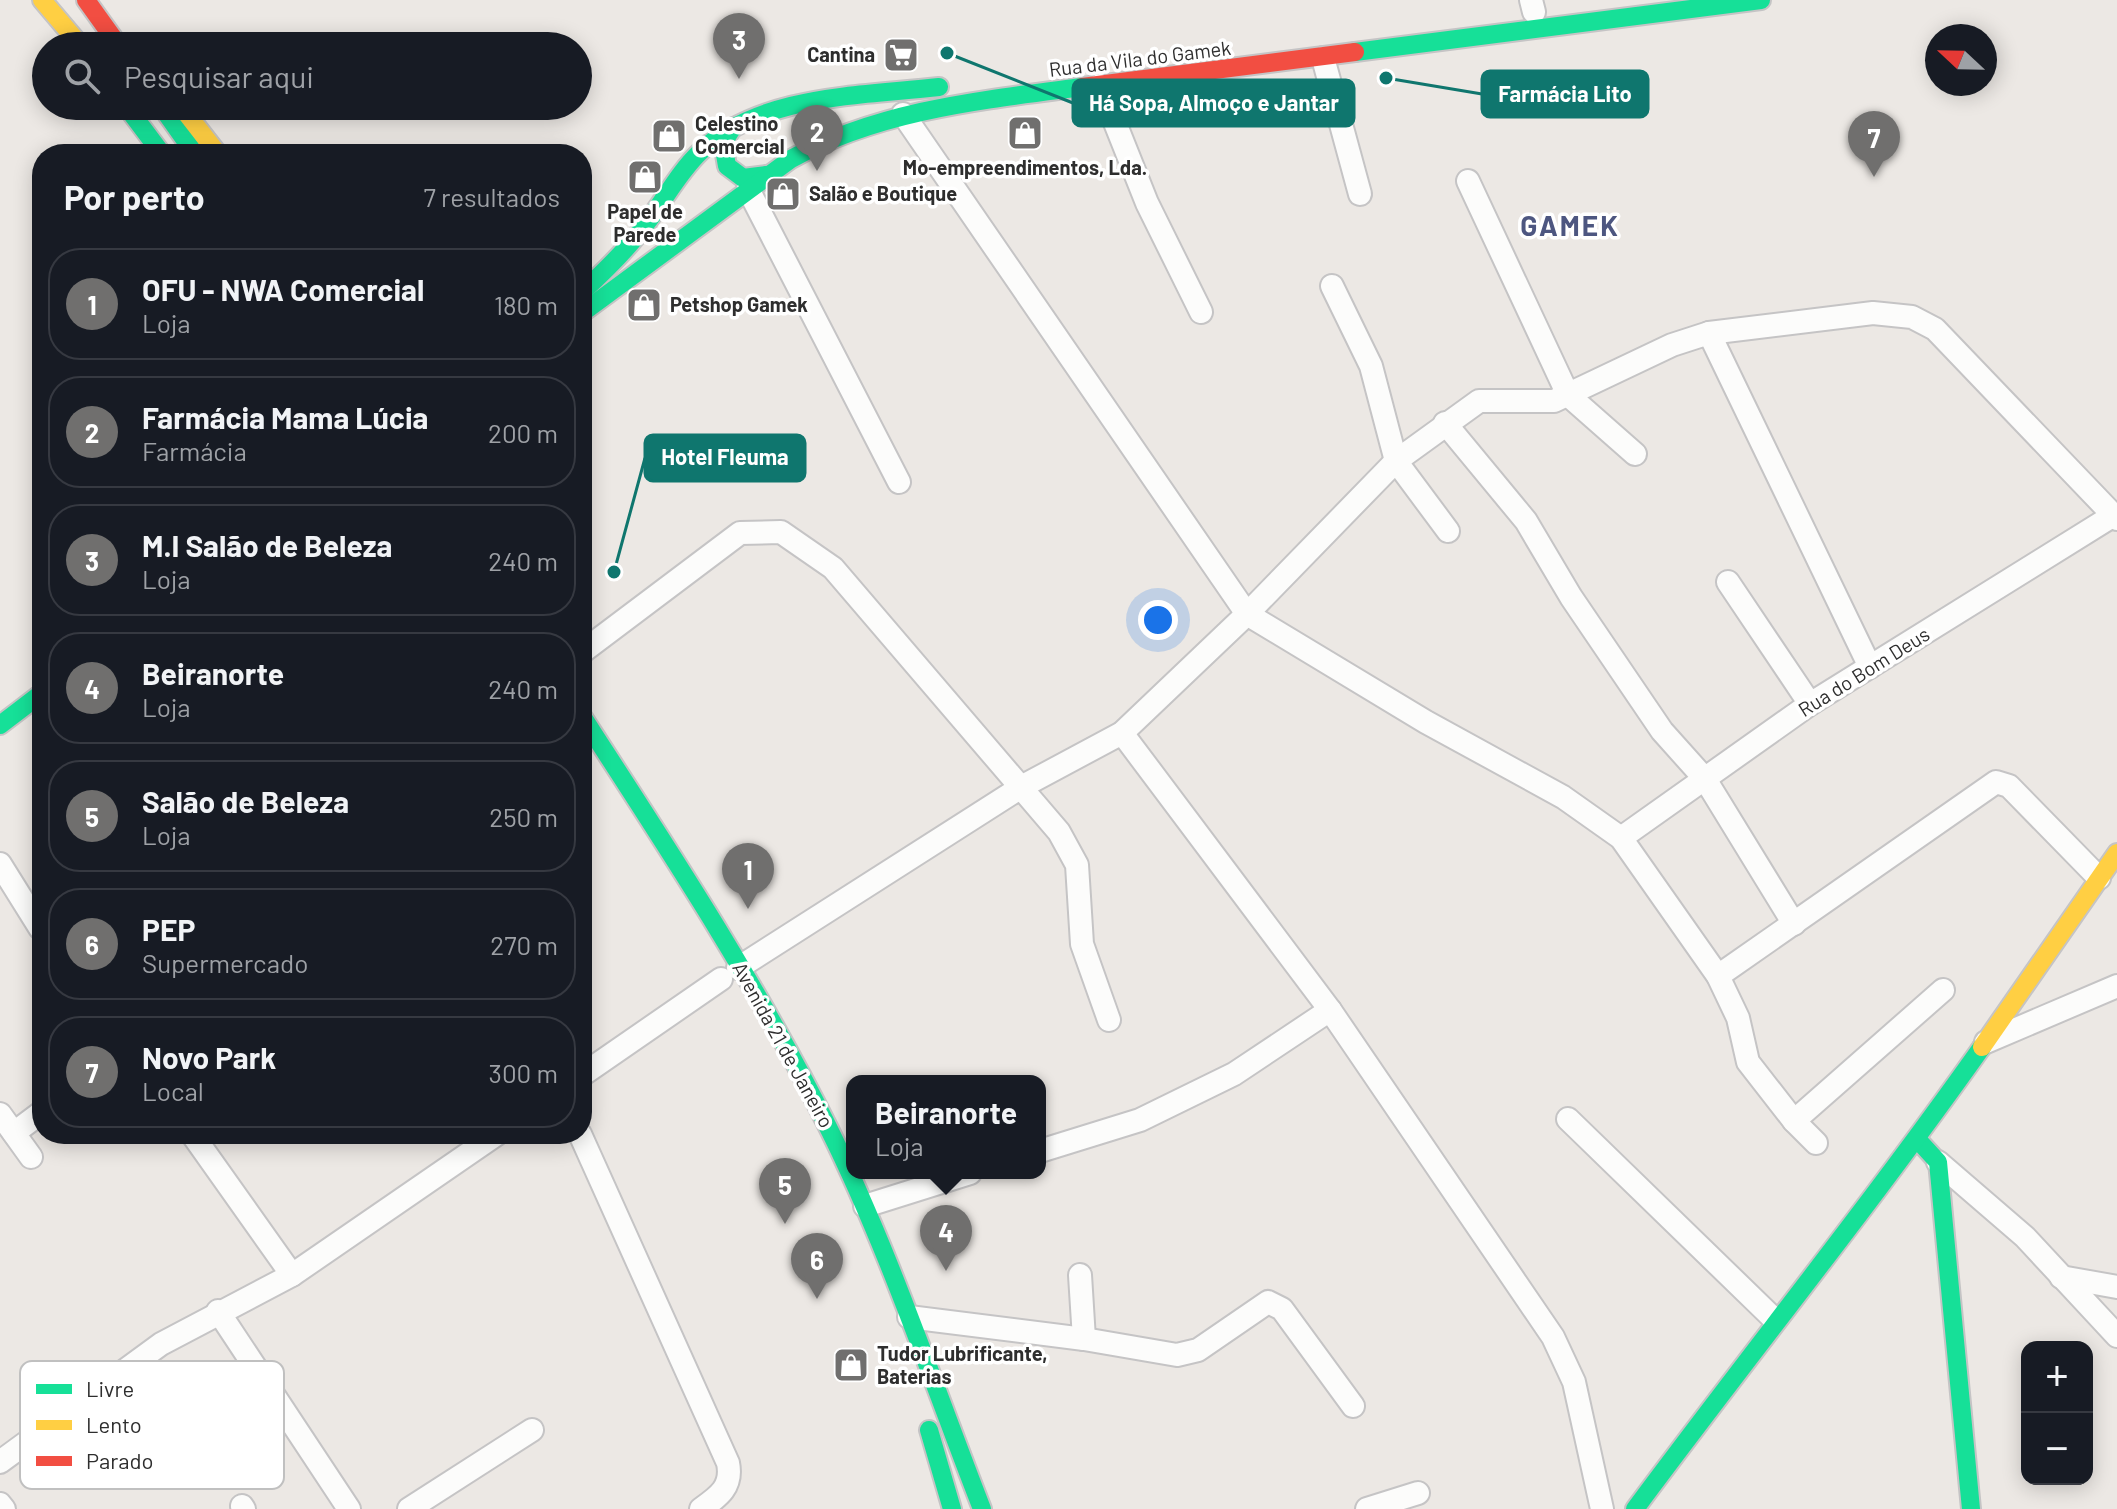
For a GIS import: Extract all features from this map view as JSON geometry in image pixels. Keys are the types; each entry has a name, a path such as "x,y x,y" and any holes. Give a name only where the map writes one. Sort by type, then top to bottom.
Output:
{"main road":[{"path":"42,0 69,32"},
{"name":"Rua da Vila do Gamek","path":"592,282 639,233 701,151 733,127 775,111 815,103 1532,6 1633,0"},
{"name":"Rua da Vila do Gamek","path":"592,306 766,175 826,140 903,114 1100,85 1761,0"},
{"path":"100,3 113,32"},
{"path":"100,3 122,32"},
{"path":"136,120 154,144"},
{"path":"171,120 188,144"},
{"path":"192,120 210,144"},
{"path":"733,127 723,143 727,166 743,178 766,175"},
{"path":"0,725 32,701"},
{"name":"Avenida 21 de Janeiro","path":"592,731 666,846 725,976 792,1056 846,1167"},
{"path":"1635,1509 1775,1320 1917,1139 2117,853"},
{"path":"1917,1139 1938,1162 1971,1509"},
{"name":"Avenida 21 de Janeiro","path":"852,1179 909,1317 982,1509"},
{"path":"922,1409 952,1509"}],"street":[{"path":"1323,58 1360,194"},
{"path":"1100,85 1147,203 1201,312"},
{"path":"903,114 1247,614 1426,722 1563,797 1621,838 1718,976 1738,1018 1748,1062 1794,1121 1816,1143"},
{"path":"1468,181 1568,395 1635,454"},
{"path":"748,189 899,482"},
{"path":"1332,286 1371,366 1396,461 1448,531"},
{"path":"592,1068 725,976 1023,786 1122,733 1247,614 1396,461 1479,401 1554,401 1672,345 1709,333 1873,313 1912,317 1935,329 2115,517"},
{"path":"1709,333 1870,667"},
{"path":"1445,423 1526,521 1571,597 1662,731 1705,779 1794,924"},
{"name":"Rua do Bom Deus","path":"1621,838 1810,704 2115,517"},
{"path":"592,644 740,533 781,532 833,568 947,704 1023,786 1059,832 1077,865 1082,944 1109,1020"},
{"path":"1728,582 1810,704"},
{"path":"1122,733 1330,1010 1553,1337 1574,1382 1602,1509"},
{"path":"1718,976 1996,782 2009,786 2099,878"},
{"path":"0,864 32,915"},
{"path":"1981,1044 2117,986"},
{"path":"1794,1121 1943,990"},
{"path":"1046,1149 1140,1120 1220,1081 1330,1010"},
{"path":"0,1114 31,1157"},
{"path":"1568,1119 1775,1320"},
{"path":"14,1133 32,1120"},
{"path":"199,1144 292,1275"},
{"path":"138,1361 218,1311 292,1275 482,1144"},
{"path":"584,1144 728,1463 730,1475 726,1487 701,1509"},
{"path":"1938,1162 2025,1237 2117,1336"},
{"path":"865,1206 951,1179"},
{"path":"1080,1275 1084,1339"},
{"path":"2061,1277 2117,1287"},
{"path":"909,1317 1188,1354 1268,1302 1282,1309 1353,1406"},
{"path":"218,1311 251,1361"},
{"path":"284,1411 349,1509"},
{"path":"409,1509 532,1430"},
{"path":"0,1462 20,1447"},
{"path":"1367,1509 1418,1493"},
{"path":"0,1504 4,1509"}],"traffic: fast":[{"path":"1355,52 1761,0"},
{"path":"592,282 631,243 692,160 724,133 782,108 813,101 939,87"},
{"path":"592,306 791,159 825,142 896,118 932,110 1082,87"},
{"path":"136,120 154,144"},
{"path":"171,120 188,144"},
{"path":"733,127 723,143 727,166 743,178 766,175"},
{"path":"0,725 32,701"},
{"path":"592,732 742,969 801,1074 846,1165"},
{"path":"1635,1509 1982,1047"},
{"path":"1917,1139 1938,1162 1971,1509"},
{"path":"853,1179 982,1509"},
{"path":"929,1430 952,1509"}],"traffic: slow":[{"path":"42,0 69,32"},
{"path":"192,120 210,144"},
{"path":"1982,1047 2117,853"}],"traffic: jam":[{"path":"86,0 109,32"},
{"path":"1082,87 1355,52"}],"place":[{"name":"Há Sopa, Almoço e Jantar","path":"947,53"},
{"name":"Cantina","path":"901,55"},
{"name":"Farmácia Lito","path":"1386,78"},
{"name":"M.I Salão de Beleza","path":"739,79"},
{"name":"Mo-empreendimentos, Lda.","path":"1025,133"},
{"name":"Celestino Comercial","path":"669,136"},
{"name":"Farmácia Mama Lúcia","path":"817,171"},
{"name":"Papel de Parede","path":"645,177"},
{"name":"Novo Park","path":"1874,177"},
{"name":"Salão e Boutique","path":"783,194"},
{"name":"Petshop Gamek","path":"644,305"},
{"name":"Hotel Fleuma","path":"614,572"},
{"name":"OFU - NWA Comercial","path":"748,909"},
{"name":"Salão de Beleza","path":"785,1224"},
{"name":"Beiranorte","path":"946,1271"},
{"name":"PEP","path":"817,1299"},
{"name":"Tudor Lubrificante, Baterias","path":"851,1365"}],"district":[{"name":"GAMEK","path":"1570,226"}]}
